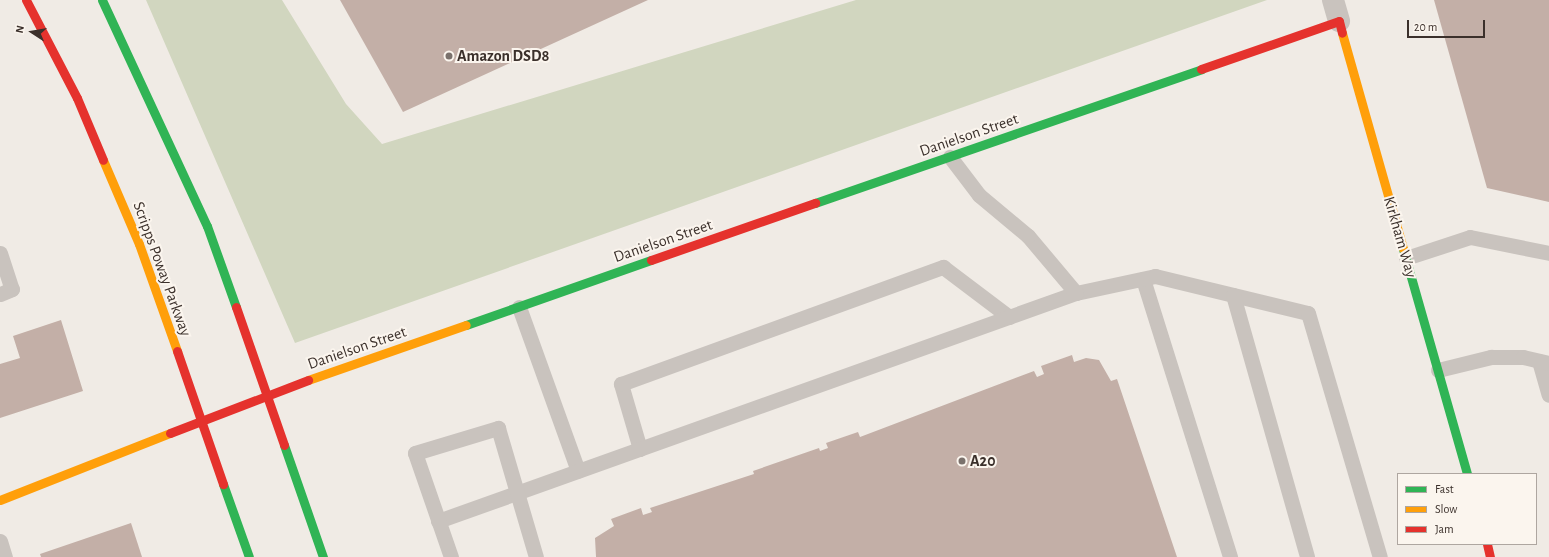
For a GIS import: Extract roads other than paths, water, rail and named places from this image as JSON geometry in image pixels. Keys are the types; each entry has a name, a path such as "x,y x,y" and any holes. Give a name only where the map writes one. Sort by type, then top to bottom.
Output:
{"main road":[{"name":"Scripps Poway Parkway","path":"26,0 77,98 139,244 249,557"},
{"path":"102,0 207,226 323,557"},
{"name":"Danielson Street","path":"0,500 200,418 265,394 1339,22"},
{"name":"Kirkham Way","path":"1339,22 1467,473"},
{"path":"1487,545 1490,557"}],"street":[{"name":"Kirkham Way","path":"1333,0 1339,22"}],"lane":[{"path":"950,157 979,195 1028,236 1076,293"},
{"path":"1406,258 1470,237 1549,253"},
{"path":"0,253 12,289 0,294"},
{"path":"640,449 621,384 943,268 1009,317"},
{"path":"438,521 1076,293 1155,276 1308,313 1380,557"},
{"path":"1143,279 1230,557"},
{"path":"1234,295 1307,557"},
{"path":"519,307 578,471"},
{"path":"1438,370 1491,357 1544,362 1549,395"},
{"path":"451,557 415,453 498,428 536,557"},
{"path":"0,541 5,557"}],"place":[{"name":"Amazon DSD8","path":"449,56"},
{"name":"A20","path":"962,461"}]}
